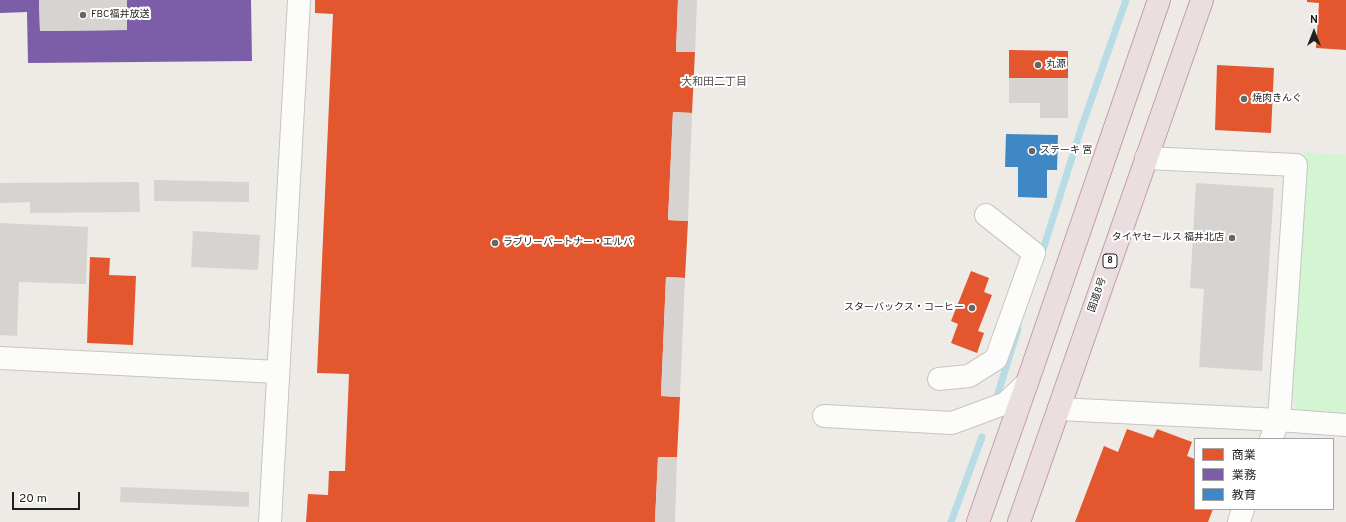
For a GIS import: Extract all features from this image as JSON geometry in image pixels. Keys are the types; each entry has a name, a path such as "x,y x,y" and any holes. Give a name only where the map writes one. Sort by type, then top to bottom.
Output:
{"highway":[{"path":"978,522 1159,0"},
{"name":"国道8号","path":"1019,522 1202,0"}],"street":[{"path":"270,522 299,0"},
{"path":"1146,158 1296,165 1275,429"},
{"path":"939,379 969,376 996,359 1034,253 986,215"},
{"path":"0,358 278,372"},
{"path":"824,416 952,423 1006,403 1027,383"},
{"path":"1059,409 1275,429 1346,425"},
{"path":"1239,522 1243,510"}],"green space":[{"path":"1303,152 1346,155 1346,415 1299,411 1286,391"}],"building: 商業":[{"name":"ラブリーパートナー・エルパ","path":"315,0 678,0 676,52 695,52 692,113 673,112 668,220 688,221 685,278 666,277 661,396 680,397 677,457 658,457 655,522 306,522 308,494 328,495 329,471 345,471 349,374 317,373 333,14 315,13"},
{"path":"1307,0 1346,0 1346,50 1316,48 1319,3 1307,2"},
{"name":"丸源","path":"1009,50 1068,51 1068,78 1009,78"},
{"name":"焼肉きんぐ","path":"1217,65 1274,68 1271,133 1215,130"},
{"path":"90,257 110,258 109,275 136,276 133,345 87,343"},
{"name":"スターバックス・コーヒー","path":"971,271 989,278 984,292 992,295 978,331 984,333 977,353 951,343 958,324 951,321"},
{"path":"1127,429 1153,438 1157,429 1192,442 1187,456 1194,459 1194,510 1213,510 1208,522 1075,522 1104,446 1118,452"}],"building: 業務":[{"path":"0,0 39,0 40,31 127,30 127,0 251,0 252,61 28,63 27,12 0,13"}],"building: 教育":[{"name":"ステーキ 宮","path":"1006,134 1058,135 1057,170 1047,170 1047,198 1018,197 1018,167 1005,167"}],"building: その他":[{"name":"FBC福井放送","path":"39,0 127,0 127,30 40,31"},
{"path":"678,0 697,0 695,52 676,52"},
{"path":"1009,78 1068,78 1068,118 1040,118 1040,103 1009,103"},
{"path":"673,112 692,113 688,221 668,220"},
{"path":"154,180 249,182 249,202 154,201"},
{"path":"139,182 140,212 30,213 30,202 0,203 0,183"},
{"name":"タイヤセールス 福井北店","path":"1196,183 1274,188 1262,371 1199,367 1204,289 1190,288"},
{"path":"0,223 88,227 86,284 19,282 17,336 0,335"},
{"path":"193,231 260,235 258,270 191,267"},
{"path":"666,277 685,278 680,397 661,396"},
{"path":"658,457 677,457 675,522 655,522"},
{"path":"121,487 249,492 249,507 120,502"}],"waterway":[{"path":"1041,256 1081,129 1126,0"},
{"path":"998,393 1018,329"},
{"path":"951,522 982,437"}],"place":[{"name":"FBC福井放送","path":"83,15"},
{"name":"丸源","path":"1038,65"},
{"name":"焼肉きんぐ","path":"1244,99"},
{"name":"ステーキ 宮","path":"1032,151"},
{"name":"タイヤセールス 福井北店","path":"1232,238"},
{"name":"ラブリーパートナー・エルパ","path":"495,243"},
{"name":"スターバックス・コーヒー","path":"972,308"}],"district":[{"name":"大和田二丁目","path":"714,83"}]}
